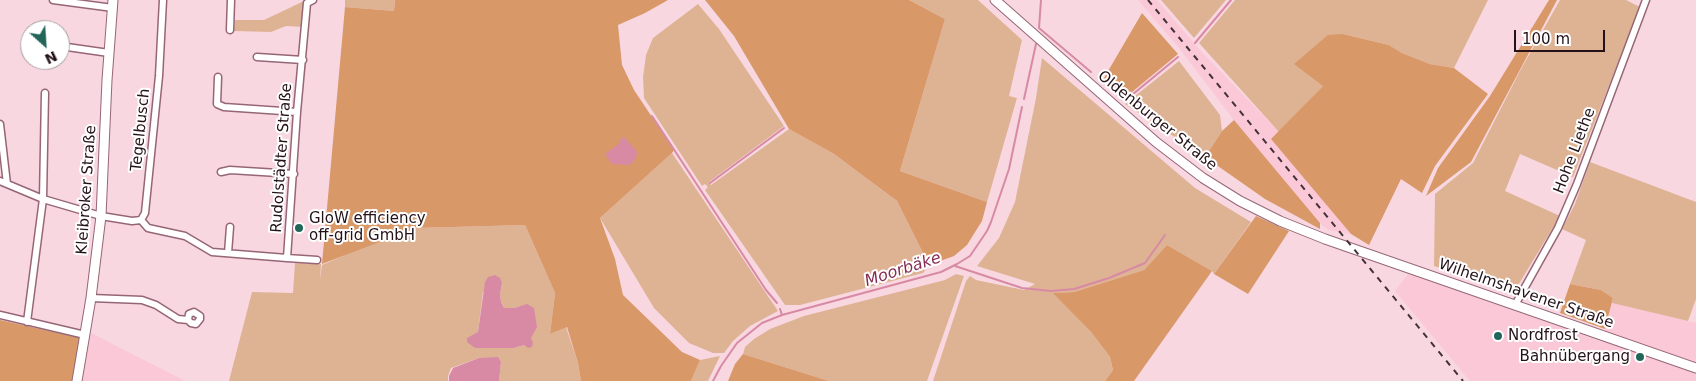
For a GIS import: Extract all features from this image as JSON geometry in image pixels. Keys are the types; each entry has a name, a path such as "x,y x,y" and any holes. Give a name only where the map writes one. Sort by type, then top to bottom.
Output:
{"street":[{"path":"53,0 113,4"},
{"name":"Tegelbusch","path":"141,220 145,213 159,76 163,0"},
{"path":"230,30 232,0"},
{"name":"Rudolstädter Straße","path":"287,258 307,3 313,0"},
{"name":"Oldenburger Straße","path":"995,0 1156,142 1203,178 1240,201 1273,217 1347,246"},
{"name":"Hohe Liethe","path":"1515,305 1558,228 1577,184 1646,0"},
{"name":"Kleibroker Straße","path":"77,381 91,298 101,216 113,4"},
{"path":"70,47 110,53"},
{"path":"257,57 302,60"},
{"path":"218,77 217,104 224,107 297,112"},
{"path":"27,322 43,199 45,93"},
{"path":"0,124 7,184"},
{"path":"221,172 230,170 294,174"},
{"path":"0,182 43,199 101,216 132,221 141,220 148,228 185,236 212,252 317,260"},
{"path":"228,254 230,226"},
{"name":"Wilhelmshavener Straße","path":"1347,246 1696,368"},
{"path":"91,298 142,300 156,305 178,319 188,320"},
{"path":"0,315 85,335"}],"shaded area":[{"path":"345,0 395,0 394,11 345,7"},
{"path":"395,0 668,0 618,25 622,65 634,90 674,150 600,218 615,259 623,295 682,352 700,360 691,381 581,381 578,363 567,327 550,334 555,293 525,225 416,228 322,264 345,7 394,11"},
{"path":"705,0 909,0 945,19 900,171 987,202 982,221 967,245 954,256 929,265 897,201 834,154 789,129 734,36"},
{"path":"909,0 978,0 1022,40 1009,96 1017,98 987,202 900,171 945,19"},
{"path":"1138,0 1157,0 1198,48 1279,132 1271,139 1351,234 1328,230 1320,223 1234,120 1179,48"},
{"path":"1161,0 1226,0 1194,38"},
{"path":"1235,0 1488,0 1454,68 1430,64 1402,53 1389,45 1343,34 1323,86 1279,132 1199,43"},
{"path":"1549,0 1557,0 1471,162 1426,196 1438,168 1490,96"},
{"path":"1560,0 1626,0 1640,7 1573,177 1520,154 1505,191 1560,216 1514,292 1434,266 1435,194 1473,163 1521,69"},
{"path":"304,1 304,27 286,26 271,32 234,31 235,20 264,20"},
{"path":"698,4 719,29 784,126 709,182 711,185 789,129 834,154 897,201 929,265 923,273 800,305 785,305 705,190 708,187 705,184 702,186 644,98 643,77 646,55 653,38"},
{"path":"1142,13 1178,54 1126,97 1104,78"},
{"path":"1343,34 1389,45 1402,53 1430,64 1454,68 1488,94 1435,166 1422,193 1401,179 1369,245 1351,234 1271,139 1323,86 1294,64 1328,35"},
{"path":"1042,58 1195,188 1251,222 1214,274 1212,271 1167,245 1144,270 1074,292 1054,293 1091,332 1110,357 1113,370 1105,381 933,381 966,281 970,276 976,280 1024,290 1035,284 977,266 999,238 1015,202"},
{"path":"1179,61 1220,115 1222,131 1205,157 1125,104"},
{"path":"1234,120 1320,223 1320,229 1265,199 1205,157 1222,131"},
{"path":"624,137 637,152 636,158 630,165 612,164 605,154 619,144 621,138"},
{"path":"672,153 778,311 750,326 733,341 724,353 713,353 689,343 654,308 600,218"},
{"path":"1590,162 1696,202 1696,299 1688,321 1612,303 1613,298 1601,290 1570,284 1586,240 1562,229 1575,204"},
{"path":"1256,216 1289,231 1248,294 1214,274"},
{"path":"525,225 555,293 550,334 566,327 578,363 581,381 499,381 501,362 479,358 451,368 448,381 229,381 252,292 293,293 295,263 321,264 320,280 322,265 416,228","holes":["502,283 500,294 504,308 520,306 531,338 524,345 514,348 475,348 470,336 474,336 478,332 483,292"]},
{"path":"1167,245 1212,271 1134,381 1105,381 1113,370 1110,357 1091,332 1053,293 1074,292 1144,270"},
{"path":"1409,273 1602,342 1612,303 1696,323 1696,381 1470,381 1395,291"},
{"path":"956,274 964,276 927,381 829,381 743,354 745,347 770,329 804,316 945,280"},
{"path":"495,275 500,278 502,283 500,294 504,308 514,308 527,304 534,308 537,327 531,338 532,347 528,348 524,345 514,348 475,348 467,342 467,338 478,332 485,282 488,277"},
{"path":"1570,284 1601,290 1613,298 1605,329 1560,313"},
{"path":"0,320 80,338 72,381 0,381"},
{"path":"91,333 185,381 82,381"},
{"path":"743,354 829,381 728,381 735,364"},
{"path":"720,356 708,381 691,381 700,360"},
{"path":"498,357 501,362 499,381 449,381 453,368 479,358"}],"waterway":[{"path":"1041,0 1039,28 1091,72"},
{"path":"1195,43 1231,0"},
{"name":"Moorbäke","path":"1024,99 1036,44"},
{"path":"1099,77 1127,99 1178,57"},
{"name":"Moorbäke","path":"713,381 737,343 762,323 782,315 941,272 970,256 991,222 1009,169 1022,107"},
{"path":"652,116 766,290 777,303"},
{"path":"710,183 784,128"},
{"path":"955,266 1022,288 1051,291 1074,289 1109,278 1145,263 1165,235"},
{"name":"Moorbäke","path":"780,309 782,315"}],"railway":[{"path":"1148,0 1463,381"}],"place":[{"name":"GloW efficiency off-grid GmbH","path":"299,228"},
{"name":"Nordfrost","path":"1498,336"},
{"name":"Bahnübergang","path":"1640,357"}]}
